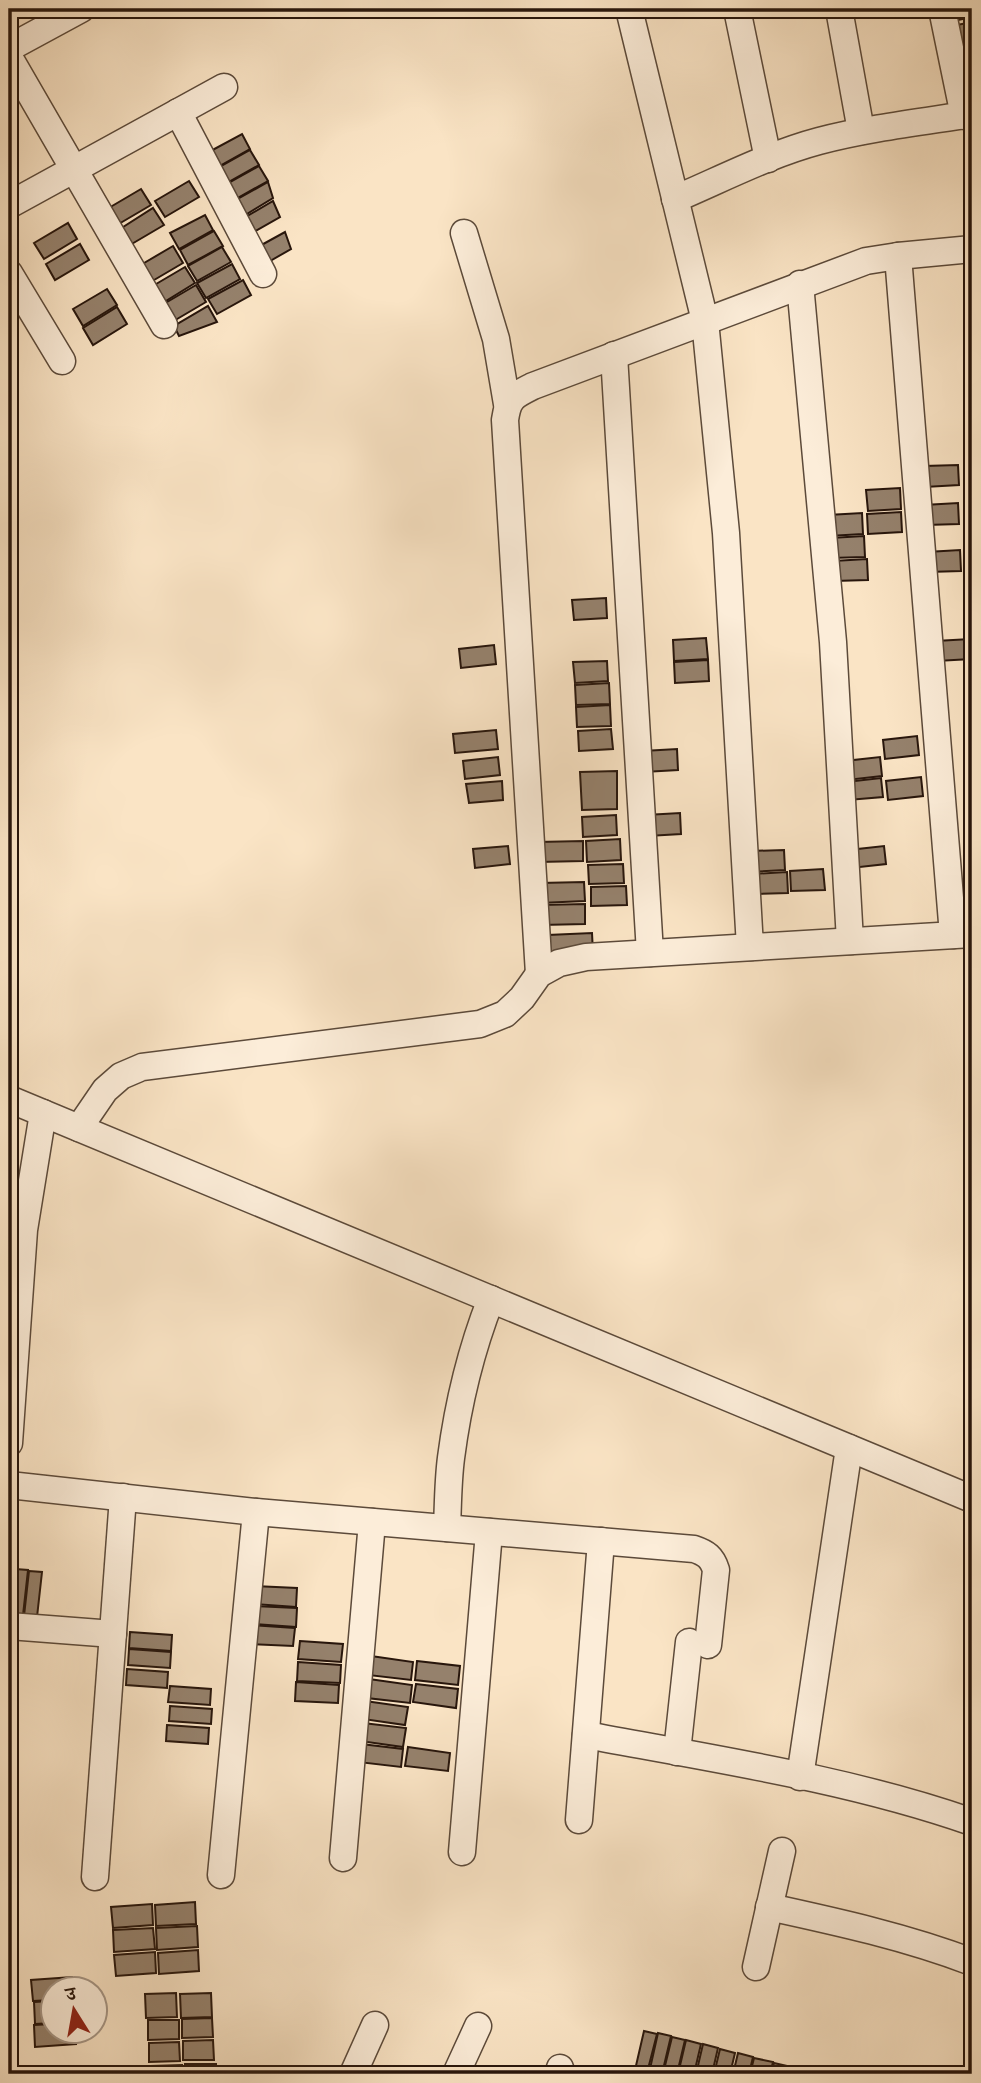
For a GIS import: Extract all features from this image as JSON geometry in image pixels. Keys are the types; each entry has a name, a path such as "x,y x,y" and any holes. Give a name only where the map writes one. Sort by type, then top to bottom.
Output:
{"street":[{"path":"9,48 81,9"},
{"path":"629,9 705,321 726,533 750,947"},
{"path":"737,9 768,159"},
{"path":"839,9 861,131"},
{"path":"675,199 817,141 861,131 968,115 943,9"},
{"path":"9,57 164,325"},
{"path":"9,205 224,87"},
{"path":"178,112 263,274"},
{"path":"464,233 496,338 507,404 505,420 539,974"},
{"path":"507,404 533,386 866,261 972,249"},
{"path":"79,1128 105,1090 121,1076 142,1067 480,1024 505,1014 522,998 539,974 559,963 586,957 962,934 898,256"},
{"path":"9,273 62,361"},
{"path":"800,284 833,642 850,941"},
{"path":"614,355 650,953"},
{"path":"9,1099 79,1128 483,1320 845,1471 972,1499"},
{"path":"9,1443 24,1230 43,1113"},
{"path":"447,1528 451,1459 460,1408 483,1320"},
{"path":"800,1777 845,1471"},
{"path":"9,1485 256,1512 705,1552 713,1561 716,1570 677,1752"},
{"path":"94,1877 123,1497"},
{"path":"221,1875 256,1512"},
{"path":"343,1858 372,1522"},
{"path":"462,1852 489,1532"},
{"path":"579,1820 601,1541"},
{"path":"9,1626 113,1634"},
{"path":"586,1735 800,1777 939,1810 972,1822"},
{"path":"756,1967 782,1851"},
{"path":"768,1907 862,1927 972,1962"},
{"path":"353,2074 375,2025"},
{"path":"456,2074 478,2026"}],"building":[{"path":"946,9 972,9 972,17 949,22"},
{"path":"972,22 972,39 955,42 952,26"},
{"path":"242,134 250,149 216,168 207,153"},
{"path":"250,150 259,165 225,184 216,169"},
{"path":"259,166 268,181 234,200 225,185"},
{"path":"189,181 199,197 165,217 155,201"},
{"path":"268,182 273,198 242,217 234,201"},
{"path":"141,189 151,205 117,225 107,209"},
{"path":"273,201 280,217 252,233 244,218"},
{"path":"153,208 164,225 130,245 120,229"},
{"path":"205,215 213,230 179,249 170,233"},
{"path":"68,223 77,239 44,259 34,243"},
{"path":"214,231 223,246 188,265 180,250"},
{"path":"285,232 291,249 265,264 256,248"},
{"path":"80,244 89,260 55,280 46,264"},
{"path":"173,246 183,263 149,283 139,266"},
{"path":"222,247 231,262 197,281 188,266"},
{"path":"232,264 240,279 206,298 197,283"},
{"path":"185,267 195,283 161,304 151,287"},
{"path":"243,280 251,295 217,314 208,299"},
{"path":"196,285 206,302 172,322 162,305"},
{"path":"107,289 117,305 83,326 73,309"},
{"path":"208,306 217,322 179,336 174,326"},
{"path":"117,307 127,324 93,345 83,328"},
{"path":"958,465 959,485 925,487 924,466"},
{"path":"900,488 901,509 868,511 866,490"},
{"path":"958,503 959,524 926,525 924,505"},
{"path":"901,512 902,532 868,534 867,514"},
{"path":"862,513 863,534 829,536 828,515"},
{"path":"864,536 865,557 831,558 830,538"},
{"path":"960,550 961,571 928,572 927,552"},
{"path":"867,559 868,580 834,581 833,561"},
{"path":"606,598 607,618 574,620 572,600"},
{"path":"706,638 708,659 674,661 673,640"},
{"path":"970,639 971,659 937,661 936,641"},
{"path":"494,645 496,664 461,668 459,649"},
{"path":"708,660 709,681 675,683 674,662"},
{"path":"607,661 608,681 575,683 573,662"},
{"path":"609,683 610,704 576,705 575,685"},
{"path":"610,705 611,726 577,727 576,707"},
{"path":"611,729 613,749 579,751 578,731"},
{"path":"496,730 498,749 455,753 453,734"},
{"path":"917,736 919,755 885,759 883,740"},
{"path":"677,749 678,770 644,772 643,751"},
{"path":"498,757 500,775 465,779 463,761"},
{"path":"880,757 882,776 847,780 845,761"},
{"path":"617,771 617,809 582,810 580,772"},
{"path":"921,777 923,796 888,800 886,781"},
{"path":"881,778 883,797 848,800 846,782"},
{"path":"502,781 503,800 469,803 466,784"},
{"path":"680,813 681,834 648,836 646,815"},
{"path":"616,815 617,835 583,837 582,817"},
{"path":"620,839 621,860 587,862 586,841"},
{"path":"583,841 583,861 539,862 538,842"},
{"path":"508,846 510,864 475,868 473,849"},
{"path":"884,846 886,864 851,868 849,850"},
{"path":"784,850 785,870 751,872 750,851"},
{"path":"623,864 624,883 589,884 588,865"},
{"path":"823,869 825,890 791,891 790,871"},
{"path":"787,872 788,893 754,894 753,874"},
{"path":"584,882 585,901 540,903 540,883"},
{"path":"626,886 627,905 591,906 591,887"},
{"path":"585,904 585,924 541,925 540,905"},
{"path":"592,933 593,953 548,954 548,935"},
{"path":"9,1568 14,1569 9,1614"},
{"path":"15,1569 28,1570 23,1615 10,1613"},
{"path":"29,1571 42,1572 37,1617 24,1616"},
{"path":"254,1586 297,1588 296,1607 253,1604"},
{"path":"254,1606 297,1608 296,1627 253,1624"},
{"path":"252,1625 295,1628 293,1646 251,1644"},
{"path":"130,1632 172,1635 171,1651 129,1648"},
{"path":"300,1641 343,1644 341,1662 298,1659"},
{"path":"129,1649 171,1652 170,1668 128,1665"},
{"path":"371,1656 413,1662 411,1680 368,1675"},
{"path":"417,1661 460,1666 458,1685 415,1680"},
{"path":"298,1662 341,1665 340,1683 297,1681"},
{"path":"127,1669 168,1672 167,1688 126,1685"},
{"path":"369,1679 412,1685 410,1703 367,1698"},
{"path":"296,1682 339,1685 338,1703 295,1701"},
{"path":"416,1684 458,1689 456,1708 413,1702"},
{"path":"170,1686 211,1689 210,1705 168,1702"},
{"path":"365,1701 408,1707 405,1725 363,1719"},
{"path":"170,1706 212,1709 211,1724 169,1721"},
{"path":"363,1723 406,1728 403,1747 360,1741"},
{"path":"167,1725 209,1728 208,1744 166,1741"},
{"path":"361,1744 403,1749 401,1767 358,1762"},
{"path":"408,1747 450,1753 448,1771 405,1766"},
{"path":"195,1902 196,1924 156,1926 155,1905"},
{"path":"152,1904 153,1925 113,1928 111,1907"},
{"path":"197,1926 198,1947 157,1950 156,1928"},
{"path":"153,1928 155,1949 114,1952 113,1930"},
{"path":"198,1950 199,1971 159,1974 158,1953"},
{"path":"155,1952 156,1973 116,1976 114,1955"},
{"path":"38,1979 38,2001 33,2001 31,1980"},
{"path":"176,1993 177,2017 146,2018 145,1994"},
{"path":"211,1993 212,2017 181,2018 180,1994"},
{"path":"34,2002 38,2002 38,2024 35,2024"},
{"path":"212,2018 213,2037 182,2038 182,2019"},
{"path":"148,2020 179,2020 179,2039 148,2040"},
{"path":"34,2025 38,2025 38,2044 76,2044 35,2047"},
{"path":"644,2031 657,2034 647,2073 635,2070"},
{"path":"658,2033 671,2036 662,2074 649,2073"},
{"path":"672,2037 685,2040 677,2074 663,2074"},
{"path":"213,2040 214,2060 183,2060 183,2041"},
{"path":"686,2040 701,2044 694,2074 678,2074"},
{"path":"179,2042 180,2061 149,2062 149,2043"},
{"path":"703,2044 718,2048 712,2074 696,2074"},
{"path":"720,2049 735,2053 730,2074 714,2074"},
{"path":"738,2053 753,2057 749,2074 733,2074"},
{"path":"754,2058 773,2062 770,2074 750,2074"},
{"path":"774,2063 796,2068 795,2074 771,2074"},
{"path":"185,2064 216,2064 216,2074 185,2074"},
{"path":"182,2065 182,2074 151,2074 151,2066"}]}
